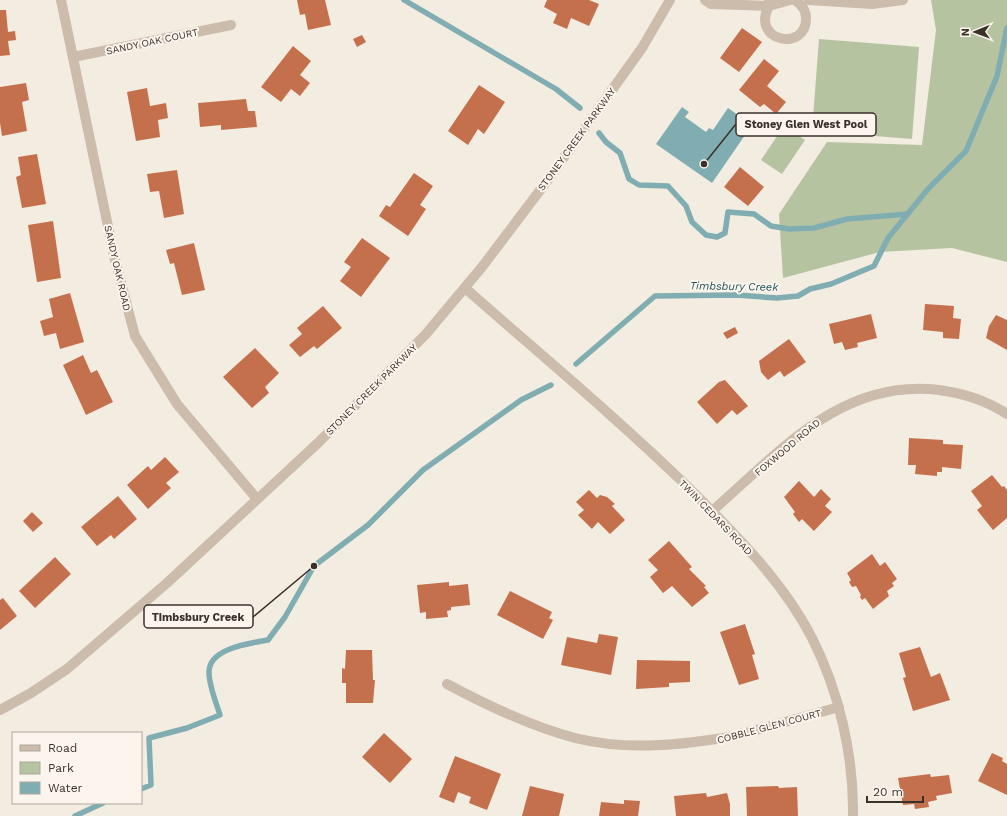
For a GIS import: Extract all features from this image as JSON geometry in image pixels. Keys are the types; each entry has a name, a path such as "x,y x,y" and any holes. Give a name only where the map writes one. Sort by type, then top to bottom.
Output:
{"street":[{"name":"SANDY OAK ROAD","path":"61,0 115,260 134,336 177,404 257,499"},
{"name":"STONEY CREEK PARKWAY","path":"0,710 31,693 67,669 167,583 319,442 426,334 465,288 544,185 642,48 670,0"},
{"path":"705,0 711,4 769,3 790,0"},
{"path":"769,3 765,19 766,26 775,36 789,39 801,33 806,20 803,8 795,0"},
{"path":"809,0 872,4 903,0"},
{"name":"SANDY OAK COURT","path":"73,57 230,26"},
{"name":"TWIN CEDARS ROAD","path":"465,288 634,435 712,511 766,569 791,603 814,641 828,673 839,707 849,762 853,816"},
{"name":"FOXWOOD ROAD","path":"712,511 808,428 833,410 861,398 889,390 922,388 954,392 975,398 1007,414"},
{"name":"COBBLE GLEN COURT","path":"447,684 493,708 541,728 576,738 613,744 643,746 697,743 736,736 839,707"}],"green space":[{"path":"931,0 1007,0 1007,262 952,248 880,252 783,278 779,214 827,142 922,145 936,30"},
{"path":"819,39 919,47 912,139 812,131"},
{"path":"784,126 805,140 782,174 761,160"}],"water":[{"path":"682,107 689,112 685,117 706,132 709,128 713,130 728,108 752,125 712,183 656,144"}],"building":[{"path":"297,0 325,0 331,25 308,30 305,14 300,15"},
{"path":"547,0 589,0 599,4 589,26 571,18 567,29 553,23 557,14 544,7"},
{"path":"0,10 6,10 8,32 15,31 16,40 8,41 10,55 0,56"},
{"path":"742,28 762,42 739,72 720,58"},
{"path":"362,35 366,42 357,47 353,39"},
{"path":"293,46 311,61 300,75 310,83 300,96 291,89 281,102 261,87"},
{"path":"764,59 779,71 767,86 786,102 776,114 764,104 760,107 739,90"},
{"path":"26,83 29,100 22,102 27,131 2,136 0,123 0,87"},
{"path":"479,85 505,102 484,134 478,129 468,145 448,131"},
{"path":"147,88 150,106 166,103 168,118 158,120 160,137 136,141 127,92"},
{"path":"246,99 248,111 255,111 257,127 221,130 221,125 200,127 198,103"},
{"path":"37,154 46,204 22,208 16,177 21,175 18,157"},
{"path":"740,167 764,187 748,206 724,187"},
{"path":"177,170 184,214 164,218 159,191 150,192 147,174"},
{"path":"414,173 433,186 420,205 426,209 408,236 379,216 386,205 390,207"},
{"path":"53,221 61,278 37,282 28,225"},
{"path":"362,238 390,258 361,297 340,281 351,267 344,262"},
{"path":"194,243 205,290 182,295 174,263 170,264 166,250"},
{"path":"70,293 84,342 60,349 56,333 44,336 40,321 53,317 49,299"},
{"path":"925,304 954,306 953,318 961,319 959,339 943,338 943,332 923,330"},
{"path":"323,306 342,328 317,349 314,346 300,357 289,345 302,334 297,328"},
{"path":"871,314 877,338 857,343 858,347 845,350 842,342 834,344 829,324"},
{"path":"996,315 1007,320 1007,350 986,338 989,326"},
{"path":"735,327 738,333 727,339 723,333"},
{"path":"789,339 806,362 784,377 780,371 768,380 761,372 759,361"},
{"path":"255,348 279,373 265,387 269,393 252,408 223,377"},
{"path":"83,355 91,373 97,370 113,402 86,415 63,365"},
{"path":"725,380 748,406 737,415 732,410 717,424 697,402 719,382"},
{"path":"909,438 943,440 943,444 963,445 961,469 942,467 942,472 937,472 937,476 915,474 916,465 908,465"},
{"path":"165,457 179,472 166,483 171,488 148,509 127,485 148,466 151,470"},
{"path":"992,475 1002,487 1004,486 1007,490 1007,518 993,530 977,510 982,506 971,491"},
{"path":"799,481 814,497 821,489 831,499 825,506 832,512 814,531 802,519 799,522 793,514 795,512 784,497"},
{"path":"589,490 597,498 600,495 607,497 615,504 612,506 625,520 610,534 598,522 592,529 578,515 584,510 576,502"},
{"path":"118,496 137,519 114,539 111,535 97,546 81,527"},
{"path":"32,512 43,523 33,532 23,521"},
{"path":"669,541 692,567 689,569 706,586 704,587 709,593 692,607 672,586 663,593 650,577 658,570 648,560"},
{"path":"872,554 880,566 885,562 897,579 892,583 894,586 887,591 889,596 873,609 865,598 862,600 856,586 852,587 849,582 851,580 847,573"},
{"path":"55,557 71,574 35,608 19,591"},
{"path":"449,582 449,586 468,584 470,605 451,607 451,610 447,611 448,617 426,619 426,612 420,613 417,585"},
{"path":"510,591 552,612 549,618 553,620 543,639 497,615"},
{"path":"3,598 17,616 0,630 0,600"},
{"path":"745,624 755,654 752,655 759,679 739,685 720,632"},
{"path":"599,634 618,637 611,675 561,665 567,637 597,643"},
{"path":"920,647 931,677 940,673 950,700 913,711 903,678 906,677 899,653"},
{"path":"346,650 372,650 373,680 375,680 373,703 346,703 346,683 342,683 342,668 345,669"},
{"path":"637,660 690,661 690,682 669,683 669,687 636,689"},
{"path":"384,733 412,759 390,783 362,757"},
{"path":"992,753 1003,758 1002,761 1007,764 1007,795 978,781"},
{"path":"455,756 501,774 487,810 469,803 471,797 458,792 454,803 439,797"},
{"path":"930,774 931,777 949,775 952,793 936,796 937,800 928,802 929,807 915,809 914,804 903,805 898,778"},
{"path":"530,786 564,794 559,816 522,816"},
{"path":"778,786 779,788 797,787 798,816 747,816 746,787"},
{"path":"706,793 707,797 727,793 730,804 730,816 676,816 674,796"},
{"path":"624,800 640,801 638,816 599,816 601,802 624,804"}],"waterway":[{"path":"404,0 556,89 580,108"},
{"name":"Timbsbury Creek","path":"576,364 655,296 736,295 777,298 798,296 810,289 831,284 874,266 888,238 928,189 966,151 997,76 1007,28"},
{"path":"599,133 606,142 620,153 629,179 639,185 668,186 686,206 692,222 706,235 717,237 725,233 728,212 754,214 771,226 789,229 814,228 847,219 908,214"},
{"name":"Timbsbury Creek","path":"142,789 151,785 149,738 187,728 220,715 209,677 211,664 216,657 232,648 268,640 285,617 314,566 368,525 423,470 521,400 551,385"},
{"name":"Timbsbury Creek","path":"75,816 101,804"}],"place":[{"name":"Stoney Glen West Pool","path":"704,164"},
{"name":"Timbsbury Creek","path":"314,566"}]}
